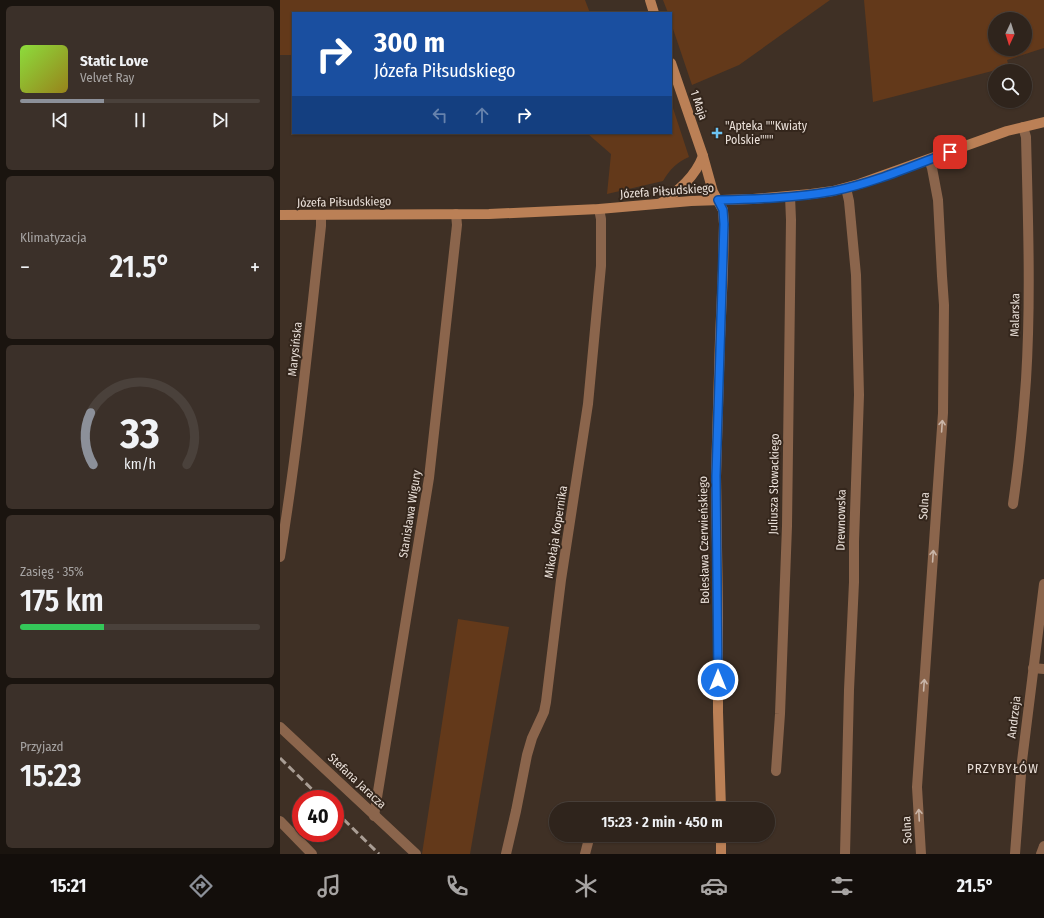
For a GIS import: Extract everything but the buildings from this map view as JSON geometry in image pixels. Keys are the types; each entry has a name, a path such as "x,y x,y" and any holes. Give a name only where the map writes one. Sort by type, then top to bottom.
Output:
{"street":[{"path":"650,0 654,12"},
{"name":"1 Maja","path":"672,66 703,156 713,192 718,200"},
{"name":"Józefa Piłsudskiego","path":"280,216 490,214 811,194 846,188 887,175 1023,126 1044,122"},
{"name":"Malarska","path":"1013,504 1026,380 1028,333 1028,216 1026,137 1023,126"},
{"path":"662,204 689,180 703,156"},
{"name":"Solna","path":"921,854 917,787 943,413 944,333 938,200 929,160"},
{"name":"Drewnowska","path":"845,854 859,395 856,275 849,201 846,188"},
{"name":"Juliusza Słowackiego","path":"776,771 780,714 787,526 790,196"},
{"name":"Bolesława Czerwieńskiego","path":"718,200 723,210 724,224 716,476 718,712 721,802"},
{"name":"Mikołaja Kopernika","path":"506,854 527,755 532,738 544,712 546,702 561,580 588,404 601,266 601,219 599,208"},
{"name":"Stanisława Wigury","path":"374,816 429,478 457,225 456,214"},
{"name":"Marysińska","path":"280,557 303,395 321,215"},
{"name":"Andrzeja","path":"1015,854 1022,761 1044,584"},
{"path":"1033,668 1044,669"},
{"name":"Stefana Jaracza","path":"280,728 416,854"},
{"path":"280,821 312,854"},
{"path":"585,854 588,842"},
{"path":"721,842 721,854"},
{"path":"1041,854 1044,846"}],"shaded area":[{"path":"280,0 585,0 590,12 292,12 292,55 280,55"},
{"path":"663,0 830,0 739,65 692,85 672,26 672,12 668,12"},
{"path":"864,0 1044,0 1044,48 1032,52 1032,12 988,12 988,56 1019,56 1007,60 1008,64 988,64 988,72 873,102"},
{"path":"672,105 689,157 674,166 663,181 607,194 611,154 588,134 672,134"},
{"path":"458,619 509,627 470,854 422,854"}],"railway":[{"path":"280,758 313,790"},
{"path":"344,820 379,854"}],"place":[{"name":"\"Apteka \"\"Kwiaty Polskie\"\"\"","path":"717,133"}],"district":[{"name":"PRZYBYŁÓW","path":"1003,768"}],"route":[{"path":"718,680 716,476 724,224 723,210 718,200 753,199 833,191 887,175 950,152"}]}
